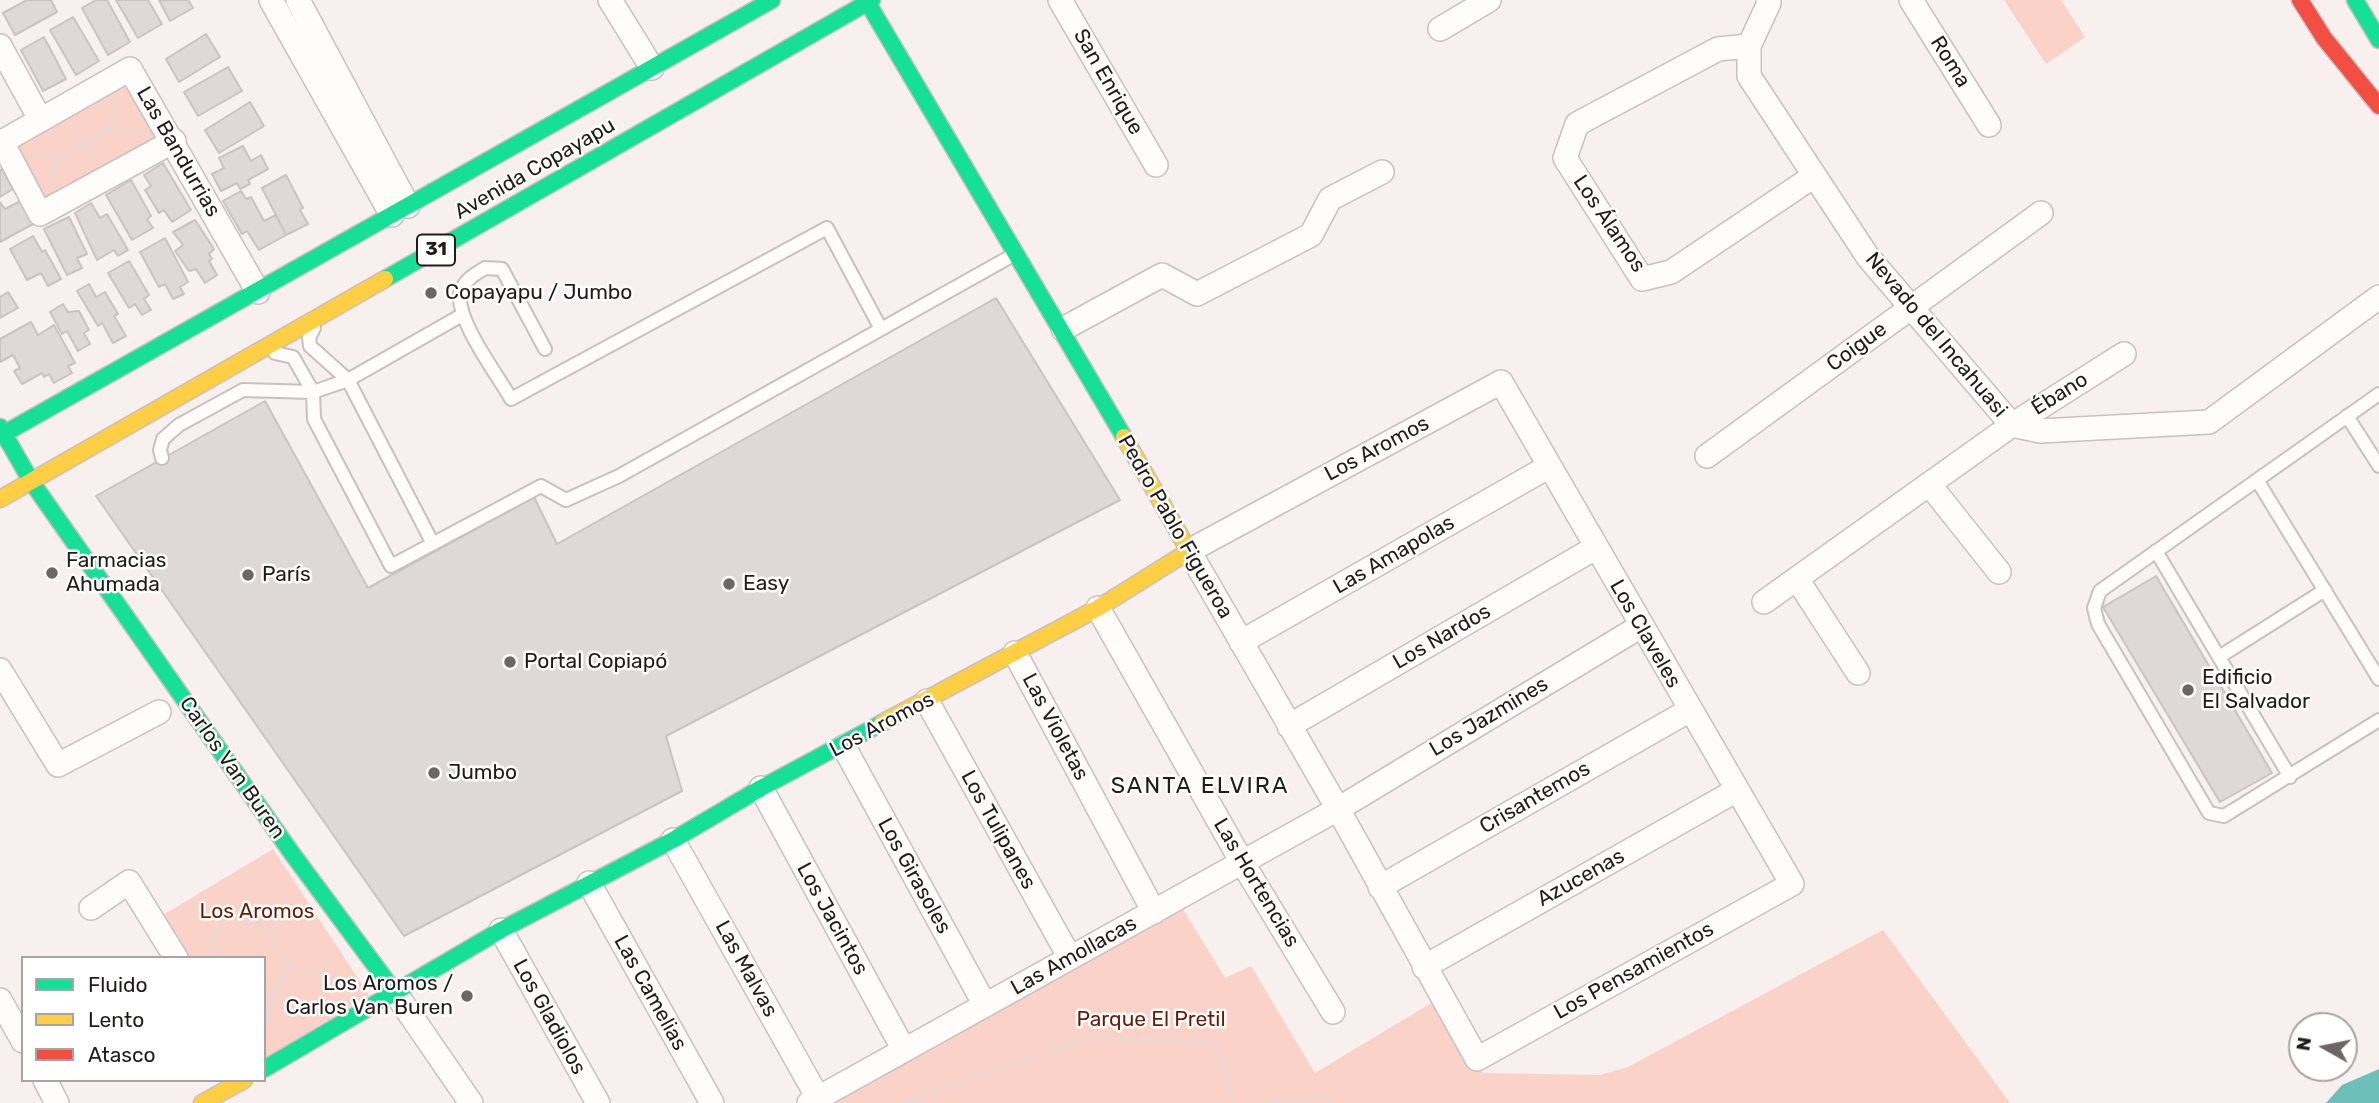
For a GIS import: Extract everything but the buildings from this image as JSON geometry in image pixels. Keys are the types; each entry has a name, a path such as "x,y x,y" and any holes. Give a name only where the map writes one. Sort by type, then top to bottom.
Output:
{"main road":[{"name":"Avenida Copayapu","path":"1,432 258,292 772,0"},
{"path":"2300,0 2323,38 2379,106"},
{"path":"2355,0 2379,40"},
{"name":"Avenida Copayapu","path":"0,499 868,1"},
{"name":"Pedro Pablo Figueroa","path":"868,1 1063,329 1189,551"},
{"path":"592,102 617,146"},
{"name":"Carlos Van Buren","path":"1,432 32,481 291,852 394,991"},
{"name":"Los Aromos","path":"266,1068 500,930 673,840 761,788 844,747 1098,608 1189,551"},
{"path":"205,1102 240,1082"}],"street":[{"path":"271,0 400,210"},
{"path":"298,0 400,210"},
{"path":"610,0 652,68"},
{"name":"San Enrique","path":"1060,0 1156,165"},
{"path":"1440,29 1489,0"},
{"name":"Nevado del Incahuasi","path":"1768,0 1749,46 1749,76 1868,257 2012,425 2040,431 2209,422 2379,297"},
{"name":"Roma","path":"1911,0 1989,124"},
{"path":"0,46 40,119"},
{"name":"Los Álamos","path":"1749,46 1718,49 1577,124 1565,158 1642,279 1671,272 1814,176"},
{"name":"Las Bandurrias","path":"1,142 130,69 174,141 258,292"},
{"path":"1,142 40,214 174,141"},
{"path":"1063,329 1162,275 1197,294 1311,235 1330,199 1382,172"},
{"name":"Coigue","path":"1707,456 2041,213"},
{"name":"Ébano","path":"1764,602 2012,425 2124,354"},
{"name":"Los Aromos","path":"1189,551 1501,382"},
{"name":"Los Claveles","path":"1501,382 1792,884"},
{"name":"Las Amapolas","path":"1241,642 1548,467"},
{"path":"1929,484 1999,572"},
{"name":"Los Nardos","path":"1289,726 1595,548"},
{"name":"Pedro Pablo Figueroa","path":"1189,551 1338,809 1477,1059"},
{"path":"1797,579 1858,673"},
{"name":"Las Hortencias","path":"1098,608 1242,862 1333,1012"},
{"name":"Los Jazmines","path":"1338,809 1641,626"},
{"name":"Las Violetas","path":"1015,653 1154,912"},
{"path":"0,670 58,765 159,712"},
{"name":"Los Tulipanes","path":"927,701 1070,958"},
{"name":"Crisantemos","path":"1380,887 1690,710"},
{"name":"Los Girasoles","path":"844,747 985,1005"},
{"name":"Los Jacintos","path":"761,788 904,1050"},
{"name":"Azucenas","path":"1424,967 1738,790"},
{"name":"Las Amollacas","path":"814,1101 1338,809"},
{"name":"Las Malvas","path":"673,840 814,1101"},
{"path":"91,908 129,882 175,956"},
{"name":"Las Camelias","path":"589,883 712,1103"},
{"name":"Los Pensamientos","path":"1477,1059 1792,884"},
{"name":"Los Gladiolos","path":"500,930 598,1103"},
{"name":"Carlos Van Buren","path":"394,991 470,1103"},
{"path":"0,1000 21,1037"},
{"path":"46,1082 57,1103"}],"lane":[{"path":"545,349 502,269 485,268 467,279 460,293 462,315 511,399 827,228 881,329"},
{"path":"251,355 282,352 293,358 313,392 314,419 391,566 541,486 566,500 619,476 1018,252"},
{"path":"162,458 160,450 163,439 179,425 243,390 313,392 348,380 462,315"},
{"path":"321,316 309,338 310,346 348,380 433,544"},
{"path":"2379,394 2100,591 2094,615 2209,813 2224,816 2379,720"},
{"path":"2347,416 2379,466"},
{"path":"2257,480 2379,678"},
{"path":"2156,551 2290,777"},
{"path":"2219,657 2325,590"}],"path":[{"path":"1,142 59,159 84,145 108,129 130,69"},
{"path":"63,106 105,179"},
{"path":"270,930 296,886"},
{"path":"218,956 211,940 227,916 270,930 286,963 358,989"},
{"path":"266,1021 286,963"},
{"path":"351,977 358,989"},
{"path":"347,996 358,989"},
{"path":"266,993 275,996"},
{"path":"904,1103 1090,1037 1214,1043 1233,1103"},
{"path":"1262,1103 1325,1096 1330,1103"}],"green space":[{"path":"2004,0 2061,0 2085,37 2046,64"},
{"path":"124,80 157,139 43,204 10,146"},
{"name":"Los Aromos","path":"273,849 369,995 266,1058 266,956 181,956 158,918"},
{"name":"Parque El Pretil","path":"1181,906 1225,978 1251,966 1315,1073 1433,1002 1483,1073 1600,1075 1628,1067 1883,930 2010,1103 829,1103"}],"water":[{"path":"2379,1069 2379,1103 2326,1103 2342,1085 2358,1082 2358,1078"}],"traffic: fast":[{"path":"0,436 772,0"},
{"path":"866,0 1124,437"},
{"path":"385,279 872,0"},
{"path":"2355,0 2379,40"},
{"path":"0,427 31,481 291,852 394,991"},
{"path":"266,1068 501,930 673,840 761,788 882,723"}],"traffic: slow":[{"path":"0,499 385,279"},
{"path":"882,723 1098,608 1189,551 1124,437"},
{"path":"202,1103 240,1082"}],"traffic: jam":[{"path":"2300,0 2324,38 2379,106"}],"place":[{"name":"Copayapu / Jumbo","path":"431,293"},
{"name":"Farmacias Ahumada","path":"52,573"},
{"name":"París","path":"248,575"},
{"name":"Easy","path":"729,584"},
{"name":"Portal Copiapó","path":"510,662"},
{"name":"Edificio El Salvador","path":"2188,690"},
{"name":"Jumbo","path":"434,773"},
{"name":"Los Aromos / Carlos Van Buren","path":"467,996"}],"district":[{"name":"SANTA ELVIRA","path":"1200,786"}]}
